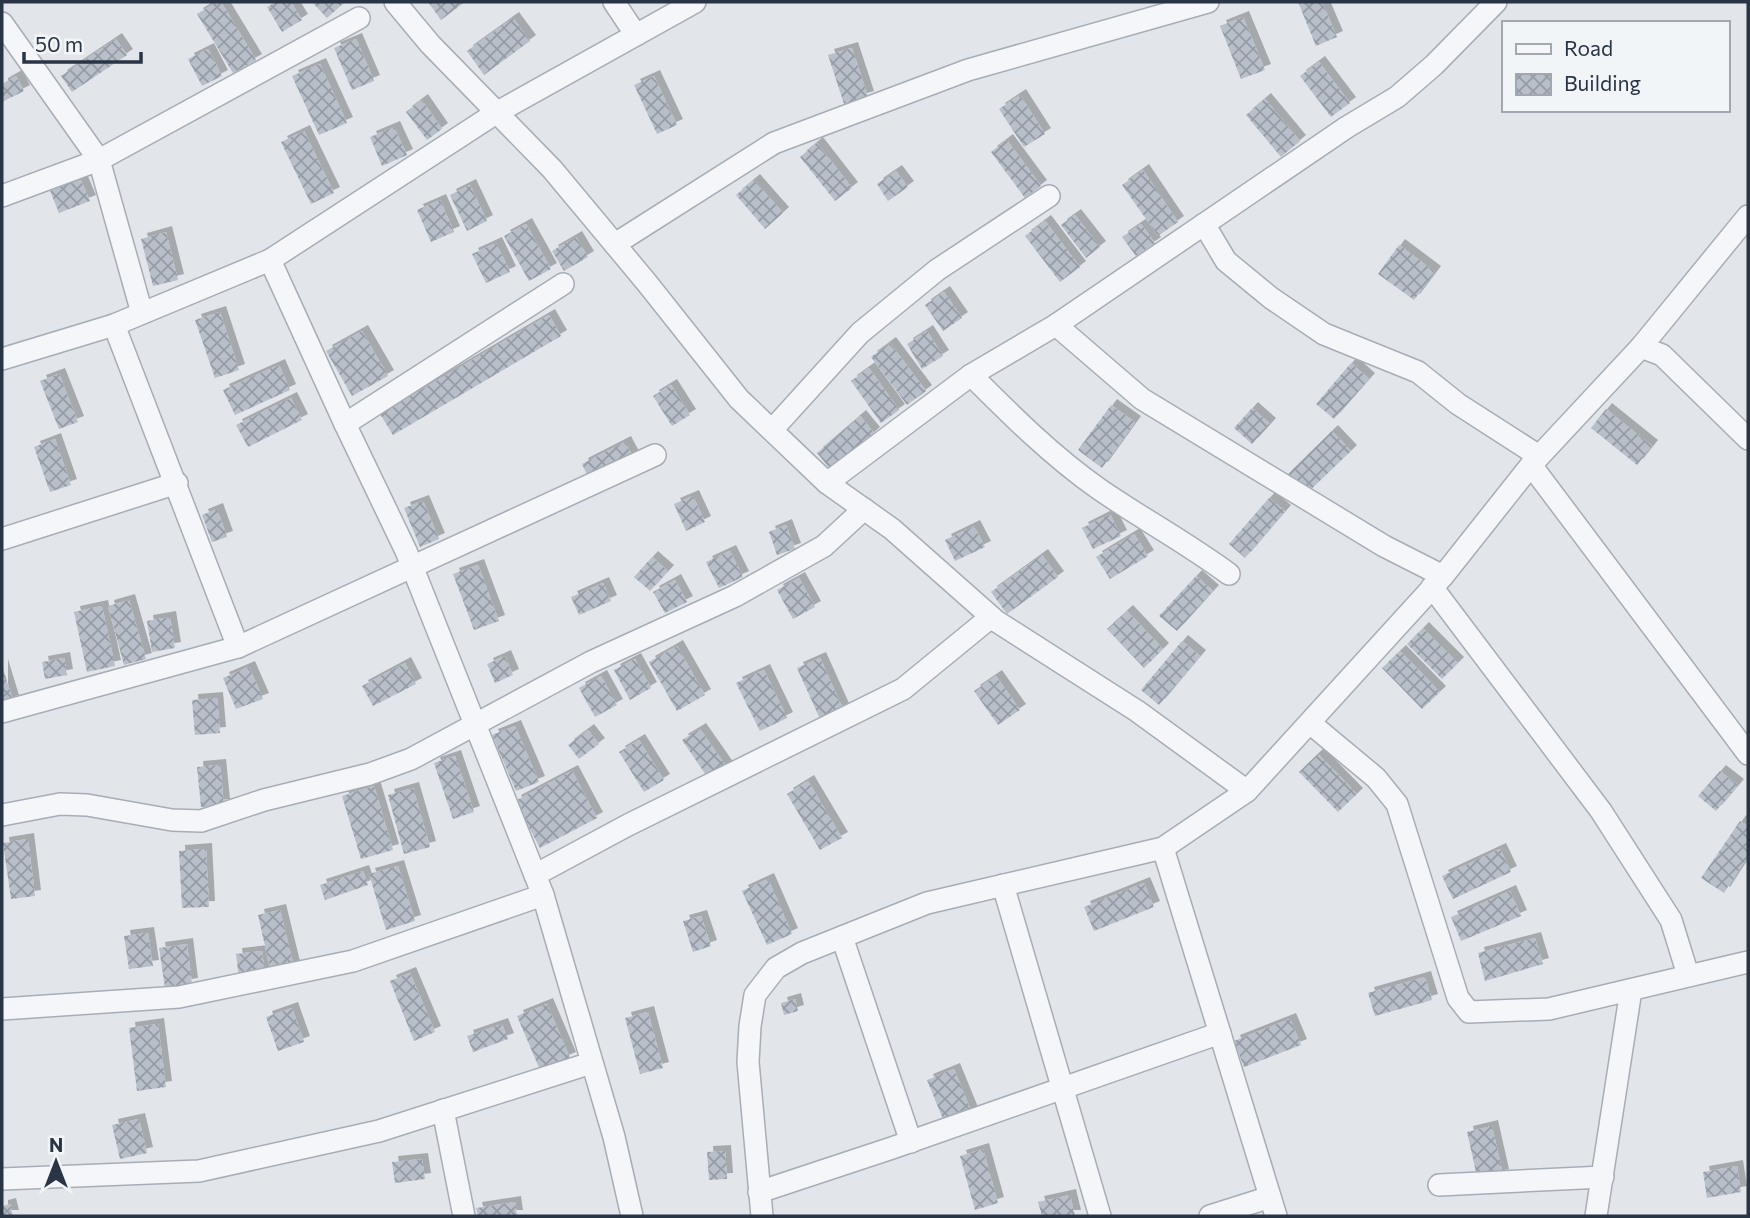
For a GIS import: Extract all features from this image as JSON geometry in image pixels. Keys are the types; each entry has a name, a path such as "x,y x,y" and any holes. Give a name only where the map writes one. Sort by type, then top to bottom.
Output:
{"street":[{"path":"395,2 430,44 552,169 739,399 827,483 892,529 990,617 1137,711 1247,792"},
{"path":"614,2 636,35"},
{"path":"2,359 114,325 270,260 496,114 695,2"},
{"path":"615,244 774,143 968,70 1208,2"},
{"path":"827,483 971,375 1056,325 1347,127 1397,97 1434,65 1496,2"},
{"path":"2,196 99,160 359,18"},
{"path":"2,23 99,160 142,313"},
{"path":"772,430 860,333 937,270 1049,196"},
{"path":"762,1216 748,1062 750,1026 755,995 776,968 802,953 927,903 1163,848 1247,792 1437,582 1535,460 1641,348 1747,220"},
{"path":"1203,224 1226,261 1271,298 1324,334 1418,372 1535,460 1748,754"},
{"path":"270,260 413,568 543,895 614,1137 632,1216"},
{"path":"345,424 563,284"},
{"path":"114,325 238,647"},
{"path":"1056,325 1142,399 1384,546 1437,582 1601,811 1671,920 1688,975"},
{"path":"1641,348 1662,355 1748,439"},
{"path":"971,375 1021,425 1097,488 1201,554 1228,575"},
{"path":"2,712 238,647 655,455"},
{"path":"2,539 177,483"},
{"path":"2,815 60,804 87,805 172,820 201,821 264,800 370,774 411,759 591,662 735,596 824,546 864,509"},
{"path":"535,875 628,825 903,689 990,617"},
{"path":"1311,723 1376,778 1397,804 1458,998 1469,1012 1549,1009 1748,962"},
{"path":"1163,848 1273,1206 1210,1216"},
{"path":"1003,885 1100,1216"},
{"path":"2,1009 179,997 353,961 543,895"},
{"path":"842,937 911,1142"},
{"path":"1596,1216 1631,990"},
{"path":"759,1192 911,1142 1220,1033"},
{"path":"2,1180 199,1171 379,1131 591,1063"},
{"path":"443,1110 464,1216"},
{"path":"1439,1185 1603,1177"}],"building":[{"path":"221,2 256,60 233,73 197,14"},
{"path":"276,2 291,2 302,20 282,32 267,7"},
{"path":"312,2 345,2 327,18"},
{"path":"428,2 465,2 441,20"},
{"path":"1298,2 1322,2 1337,37 1316,46"},
{"path":"1243,17 1265,70 1241,79 1220,26"},
{"path":"513,18 530,41 484,75 467,51"},
{"path":"116,39 127,55 72,92 61,76"},
{"path":"356,39 374,81 352,90 334,48"},
{"path":"852,48 868,97 844,104 828,55"},
{"path":"208,49 222,76 202,86 188,59"},
{"path":"1319,62 1350,103 1331,117 1300,76"},
{"path":"320,64 347,123 319,135 292,76"},
{"path":"16,76 24,91 2,102 2,84"},
{"path":"654,76 677,125 657,134 634,85"},
{"path":"1020,95 1045,134 1024,147 999,109"},
{"path":"1265,99 1300,141 1281,157 1246,115"},
{"path":"422,100 442,129 427,140 406,112"},
{"path":"394,127 407,155 382,166 370,137"},
{"path":"304,131 334,193 311,204 281,142"},
{"path":"1007,140 1041,186 1025,198 991,152"},
{"path":"817,143 852,188 835,201 800,157"},
{"path":"1143,170 1178,222 1158,236 1122,185"},
{"path":"896,171 908,187 888,201 877,184"},
{"path":"80,178 90,201 59,213 50,191"},
{"path":"754,180 783,213 765,229 736,195"},
{"path":"470,185 487,221 467,231 450,195"},
{"path":"440,200 454,232 431,242 417,210"},
{"path":"1075,215 1100,247 1086,258 1061,225"},
{"path":"1045,221 1080,267 1060,282 1025,236"},
{"path":"526,224 551,269 529,281 504,236"},
{"path":"1141,224 1155,243 1136,256 1122,237"},
{"path":"166,232 178,280 153,286 141,239"},
{"path":"576,237 588,257 564,271 552,251"},
{"path":"496,243 510,272 486,283 472,254"},
{"path":"1399,245 1435,272 1414,300 1378,274"},
{"path":"944,292 962,318 943,331 925,305"},
{"path":"220,312 239,370 215,378 195,320"},
{"path":"549,315 561,336 393,435 380,414"},
{"path":"362,331 388,376 352,396 326,351"},
{"path":"927,331 943,356 922,369 907,344"},
{"path":"890,343 926,391 907,405 871,357"},
{"path":"1351,363 1369,379 1334,419 1316,404"},
{"path":"279,365 290,390 235,415 223,390"},
{"path":"869,368 899,410 881,423 851,381"},
{"path":"59,374 78,422 59,429 40,381"},
{"path":"671,385 690,415 672,426 653,396"},
{"path":"291,398 302,420 248,447 236,425"},
{"path":"1111,405 1135,422 1102,468 1078,450"},
{"path":"1252,408 1270,424 1252,444 1234,428"},
{"path":"1606,409 1652,446 1637,465 1591,428"},
{"path":"860,416 874,433 831,470 817,453"},
{"path":"1332,431 1351,451 1304,496 1285,477"},
{"path":"55,439 71,485 50,492 34,447"},
{"path":"625,442 634,459 590,481 582,464"},
{"path":"693,496 705,522 686,531 674,504"},
{"path":"1269,498 1285,511 1245,558 1229,544"},
{"path":"423,501 439,539 420,547 404,508"},
{"path":"217,509 227,537 212,542 202,515"},
{"path":"1110,514 1121,536 1093,549 1082,528"},
{"path":"786,525 795,549 777,555 769,532"},
{"path":"974,526 985,547 955,561 945,540"},
{"path":"1134,534 1148,556 1110,579 1096,557"},
{"path":"730,551 743,577 719,588 706,562"},
{"path":"1042,555 1058,577 1007,614 991,592"},
{"path":"652,557 668,571 650,591 634,577"},
{"path":"478,565 499,621 474,630 453,574"},
{"path":"1196,576 1213,591 1177,631 1159,616"},
{"path":"799,578 815,607 793,619 777,590"},
{"path":"675,580 687,602 665,613 653,592"},
{"path":"603,583 611,601 579,615 571,597"},
{"path":"129,600 146,659 124,665 108,606"},
{"path":"102,606 115,666 87,672 74,612"},
{"path":"1127,611 1163,649 1144,668 1107,629"},
{"path":"170,617 175,648 152,652 147,621"},
{"path":"1423,628 1458,663 1442,679 1407,644"},
{"path":"1182,641 1200,656 1159,705 1141,690"},
{"path":"677,646 705,695 677,711 649,662"},
{"path":"1400,651 1440,692 1422,709 1382,668"},
{"path":"505,656 513,675 495,683 487,664"},
{"path":"64,658 67,675 45,679 42,662"},
{"path":"820,658 843,709 820,719 797,668"},
{"path":"635,659 651,688 630,700 614,670"},
{"path":"405,663 416,684 373,706 362,686"},
{"path":"2,665 13,701 2,704"},
{"path":"249,667 263,699 236,709 223,678"},
{"path":"764,670 787,718 760,731 736,683"},
{"path":"601,676 617,705 595,717 579,688"},
{"path":"996,676 1020,710 998,725 974,691"},
{"path":"217,698 220,733 195,735 192,700"},
{"path":"515,726 539,782 516,791 492,735"},
{"path":"700,729 728,769 710,781 682,740"},
{"path":"588,730 599,744 579,759 568,745"},
{"path":"639,740 664,780 644,792 619,752"},
{"path":"1318,754 1357,794 1338,812 1299,772"},
{"path":"455,756 474,812 453,819 434,763"},
{"path":"220,765 224,805 201,807 197,767"},
{"path":"572,771 597,818 540,848 515,801"},
{"path":"1720,771 1738,785 1716,811 1698,796"},
{"path":"808,781 842,838 820,850 787,794"},
{"path":"374,786 393,850 361,859 342,796"},
{"path":"413,788 430,847 404,854 388,795"},
{"path":"1740,821 1748,826 1748,856 1724,893 1701,878"},
{"path":"28,839 35,896 11,899 3,843"},
{"path":"206,849 209,907 182,908 179,851"},
{"path":"1500,849 1511,872 1453,899 1442,876"},
{"path":"398,866 415,921 386,930 369,874"},
{"path":"363,871 368,885 325,900 320,885"},
{"path":"768,879 792,934 767,945 742,891"},
{"path":"1144,883 1154,907 1094,931 1084,907"},
{"path":"1510,891 1521,916 1461,941 1451,917"},
{"path":"280,910 294,967 271,973 258,915"},
{"path":"701,916 711,946 693,952 683,921"},
{"path":"148,933 153,966 129,969 124,936"},
{"path":"1535,938 1543,964 1485,981 1478,953"},
{"path":"187,944 192,984 165,988 159,948"},
{"path":"262,951 265,975 239,978 236,954"},
{"path":"410,973 435,1032 414,1041 390,981"},
{"path":"1425,977 1432,1000 1375,1016 1368,993"},
{"path":"795,999 798,1011 784,1015 781,1003"},
{"path":"547,1004 570,1058 540,1070 517,1016"},
{"path":"292,1008 304,1042 278,1051 266,1017"},
{"path":"648,1012 663,1068 640,1074 625,1018"},
{"path":"1290,1019 1301,1045 1244,1067 1234,1041"},
{"path":"158,1024 166,1087 137,1091 129,1028"},
{"path":"502,1024 508,1039 473,1052 467,1036"},
{"path":"954,1069 972,1113 945,1124 927,1080"},
{"path":"139,1119 147,1153 120,1159 112,1125"},
{"path":"1492,1126 1503,1175 1478,1181 1467,1132"},
{"path":"983,1149 998,1203 975,1210 960,1156"},
{"path":"725,1151 727,1179 709,1180 707,1152"},
{"path":"422,1159 425,1179 395,1183 392,1162"},
{"path":"1737,1166 1741,1192 1707,1198 1703,1172"},
{"path":"1070,1195 1075,1216 1042,1216 1038,1202"},
{"path":"515,1202 517,1216 478,1216 476,1208"},
{"path":"10,1204 13,1216 2,1216 2,1206"}]}
